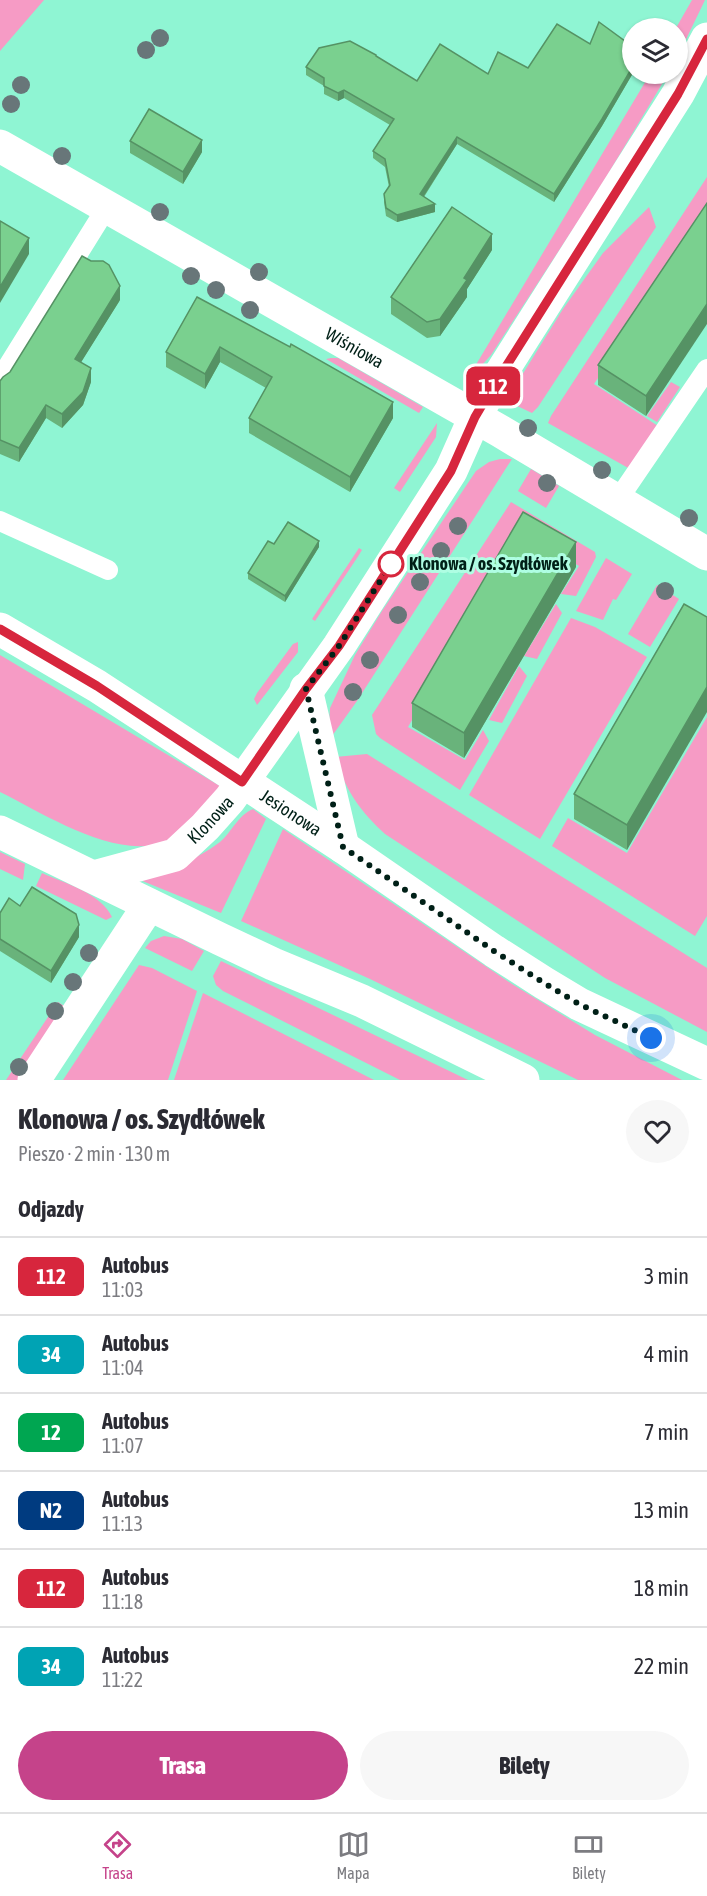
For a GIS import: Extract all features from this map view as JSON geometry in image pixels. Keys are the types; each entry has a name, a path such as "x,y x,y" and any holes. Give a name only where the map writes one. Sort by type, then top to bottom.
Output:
{"street":[{"name":"Klonowa","path":"94,877 175,855 206,826 242,782 306,689 339,646 451,471 475,417 678,94 707,39"},
{"name":"Wiśniowa","path":"0,146 475,417 707,554"},
{"name":"Jesionowa","path":"0,629 97,686 343,847 544,983 579,1004 707,1064"},
{"path":"306,689 343,847"},
{"path":"0,832 273,964 362,1001 524,1080"},
{"path":"34,1080 149,905"}],"lane":[{"path":"0,378 107,207"},
{"path":"618,501 707,369"},
{"path":"0,521 108,570"}],"shaded area":[{"path":"0,0 44,0 0,51"},
{"path":"692,0 705,0 688,35 688,18 682,18"},
{"path":"644,84 662,84 599,189 491,355 474,374 474,368"},
{"path":"707,177 707,217 594,384 658,426 630,469 548,423"},
{"path":"649,207 656,227 538,407 532,413 513,404 511,399 514,388 563,309 603,253"},
{"path":"338,358 423,407 419,413 326,359"},
{"path":"671,382 680,387 657,422 647,416"},
{"path":"437,423 436,437 400,492 394,488"},
{"path":"512,459 357,701 332,736 329,727 330,708 355,655 476,471 489,462"},
{"path":"531,469 559,486 546,508 518,491"},
{"path":"511,502 595,552 596,557 576,596 561,594 579,566 523,533 408,727 465,760 483,730 489,741 460,790 380,738 376,734 372,715"},
{"path":"359,548 362,550 315,621 312,619"},
{"path":"606,558 632,574 616,600 613,599 603,620 576,611"},
{"path":"657,585 679,599 650,647 628,634"},
{"path":"556,604 562,613 537,659 524,656"},
{"path":"571,618 595,627 647,657 540,839 469,795"},
{"path":"298,642 298,652 257,705 254,699 257,693 293,644"},
{"path":"0,655 220,786 222,793 172,838 147,846 104,841 82,833 0,792"},
{"path":"519,666 527,676 502,723 489,720"},
{"path":"707,717 707,916 695,936 552,846 568,818 627,853"},
{"path":"367,754 707,968 707,1032 605,978 385,834 354,799 335,757"},
{"path":"253,809 266,819 221,913 140,880 181,864 211,848 224,838 243,815"},
{"path":"283,829 512,984 595,1035 682,1080 578,1080 370,979 241,921"},
{"path":"0,852 25,864 23,880 0,869"},
{"path":"42,873 91,895 100,901 112,917 106,920 36,886"},
{"path":"164,936 182,939 204,951 192,971 145,948 151,941"},
{"path":"221,961 468,1080 400,1080 223,991 216,985 213,976"},
{"path":"139,965 152,968 197,991 168,1080 63,1080"},
{"path":"203,993 374,1080 174,1080"},
{"path":"58,1002 67,1008 20,1080 6,1080"}],"building":[{"path":"599,22 622,39 622,84 554,194 457,137 420,194 435,204 397,215 386,208 384,194 390,185 385,159 373,151 394,119 344,90 338,93 324,86 324,78 306,67 319,48 350,41 417,81 440,44 488,74 498,52 528,68 557,24 590,44"},
{"path":"149,109 202,140 183,172 130,141"},
{"path":"707,203 707,304 646,396 598,365"},
{"path":"452,207 492,234 464,278 467,280 440,319 427,322 391,297"},
{"path":"0,221 29,238 0,287"},
{"path":"82,256 91,261 103,261 109,265 120,286 75,359 91,368 83,392 62,414 46,405 19,448 0,440 0,381 10,372"},
{"path":"197,297 290,347 291,344 393,402 350,477 249,418 272,377 220,347 205,374 166,352"},
{"path":"523,512 576,542 464,733 412,703"},
{"path":"288,522 319,541 285,596 248,573 268,541 274,544"},
{"path":"684,604 707,617 707,687 627,825 574,794"},
{"path":"32,887 76,914 79,925 51,971 0,939 0,913 9,898 20,906"}],"bus line":[{"name":"112","path":"0,629 97,686 242,782 306,689 339,646 451,471 475,417 488,395 678,94 707,39"}],"place":[{"name":"Klonowa / os. Szydłówek","path":"391,564"}],"route":[{"path":"391,564 339,646 306,689 343,847 544,983 579,1004 651,1038"}]}
